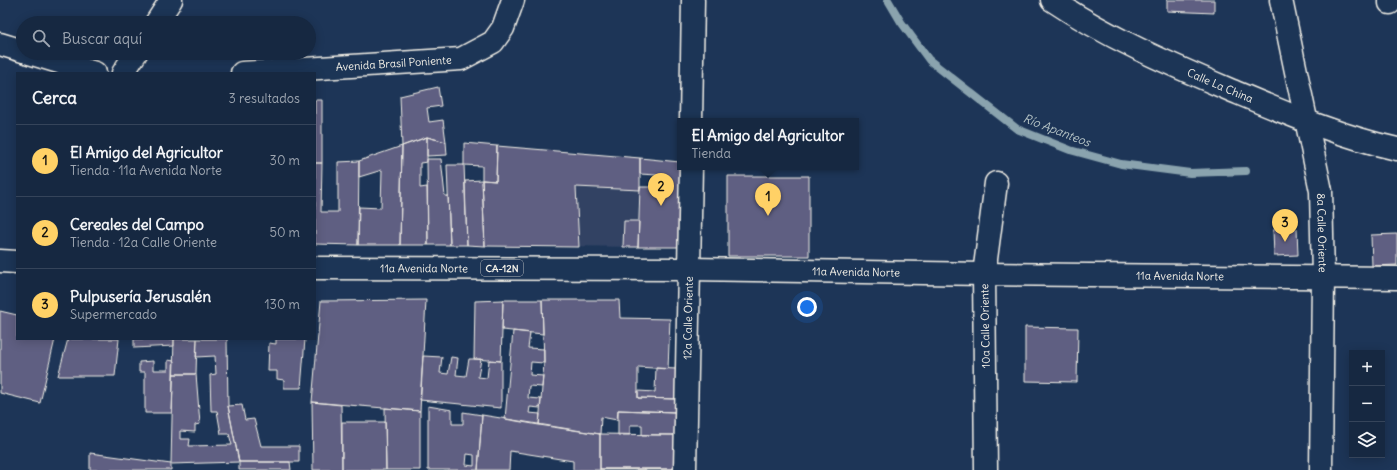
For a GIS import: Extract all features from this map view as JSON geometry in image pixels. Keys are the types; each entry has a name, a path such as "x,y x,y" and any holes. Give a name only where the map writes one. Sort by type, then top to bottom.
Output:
{"street":[{"path":"161,16 171,0"},
{"name":"Avenida Brasil Poniente","path":"258,72 462,59 493,42 503,28 513,0"},
{"path":"692,118 693,0"},
{"name":"Calle La China","path":"1052,0 1084,22 1156,58 1306,122 1397,149"},
{"name":"8a Calle Oriente","path":"1281,0 1321,191 1323,276 1321,470"},
{"path":"0,44 16,49"},
{"path":"52,60 92,72"},
{"path":"124,72 131,60"},
{"name":"12a Calle Oriente","path":"685,470 691,170"},
{"name":"10a Calle Oriente","path":"986,470 984,274 996,183"},
{"path":"0,261 16,262"},
{"name":"11a Avenida Norte","path":"316,268 690,269 984,274 1323,276 1397,278"}],"shaded area":[{"path":"497,146 640,158 638,247 563,246 496,181"}],"building":[{"path":"1167,0 1214,0 1214,13 1167,11"},
{"path":"438,87 441,106 427,108 429,122 443,120 446,142 427,137 402,146 400,96"},
{"path":"316,100 322,100 322,163 316,163"},
{"path":"427,137 427,162 420,163 420,188 427,187 428,245 400,245 402,146"},
{"path":"427,137 446,142 447,155 427,156"},
{"path":"464,143 497,146 496,181 482,180 482,166 464,165"},
{"path":"402,146 400,245 358,245 359,207 381,208 382,170 359,177 359,161"},
{"path":"497,146 640,158 640,190 576,187 579,247 485,246 482,180 496,181"},
{"path":"640,158 677,162 677,170 680,170 683,247 638,247 640,187 657,187 657,175 640,174"},
{"path":"427,159 441,159 445,196 448,196 450,245 428,245"},
{"path":"359,161 358,245 316,244 316,163 322,163 321,212 338,212 338,162"},
{"path":"447,165 464,165 467,245 450,245"},
{"path":"728,176 809,176 809,256 728,256"},
{"path":"482,180 485,246 467,245 465,181"},
{"path":"624,221 639,221 638,247 623,247"},
{"path":"1297,229 1298,255 1274,256 1273,230"},
{"path":"1397,234 1397,265 1372,266 1371,235"},
{"path":"426,300 420,411 312,402 321,301"},
{"path":"503,300 501,361 474,359 475,301"},
{"path":"503,300 542,300 543,334 502,330"},
{"path":"542,300 619,300 620,318 670,319 668,369 638,367 638,398 676,399 675,412 618,410 617,420 601,417 600,434 539,425 544,363"},
{"path":"0,311 16,315 16,340 55,340 40,403 0,393"},
{"path":"1025,327 1078,328 1077,382 1025,381"},
{"path":"513,331 530,333 528,348 544,349 544,363 531,362 530,375 543,376 542,387 529,386 528,398 541,399 540,408 530,407 529,413 540,414 539,425 505,419"},
{"path":"68,340 119,340 115,376 58,376"},
{"path":"134,340 174,340 174,346 134,348"},
{"path":"174,340 197,340 196,374 173,374"},
{"path":"197,340 227,340 228,406 239,462 171,464 173,374 196,374 200,424 195,425 195,432 180,431 180,439 190,439 189,446 232,445 229,434 221,434 217,411 211,411 210,375 216,374 215,356 196,357"},
{"path":"276,340 305,340 301,388 284,388 284,380 277,379 277,371 268,371 269,343 276,344"},
{"path":"423,356 442,357 440,373 448,374 451,357 458,358 456,375 466,376 469,359 481,359 478,377 487,378 489,360 501,361 501,408 420,400"},
{"path":"168,360 174,361 172,413 145,413 145,372 139,372 139,362 153,361 153,370 168,370"},
{"path":"656,368 676,369 676,399 638,398 638,391 655,392"},
{"path":"312,402 341,405 342,470 313,470"},
{"path":"242,405 245,420 254,419 261,446 299,446 299,462 239,462 228,406"},
{"path":"428,406 452,410 452,424 463,424 463,412 482,415 478,470 428,470","holes":["467,454 474,455 474,466 466,465"]},
{"path":"385,408 420,411 420,470 386,470"},
{"path":"618,410 675,412 675,435 642,435 642,425 630,425 630,435 618,435"},
{"path":"482,415 600,434 600,470 573,470 573,461 510,451 509,470 478,470"},
{"path":"342,422 385,422 386,470 342,470"},
{"path":"600,434 675,435 675,469 600,469"},
{"path":"90,453 171,464 171,470 90,470"},
{"path":"239,462 290,462 291,470 239,470"},
{"path":"675,469 675,470 600,470"}],"waterway":[{"name":"Río Apanteos","path":"888,0 901,22 929,60 1017,129 1070,150 1121,164 1190,173 1246,171"}],"place":[{"name":"Cereales del Campo","path":"661,206"},
{"name":"El Amigo del Agricultor","path":"768,216"},
{"name":"Pulpusería Jerusalén","path":"1285,242"}]}
